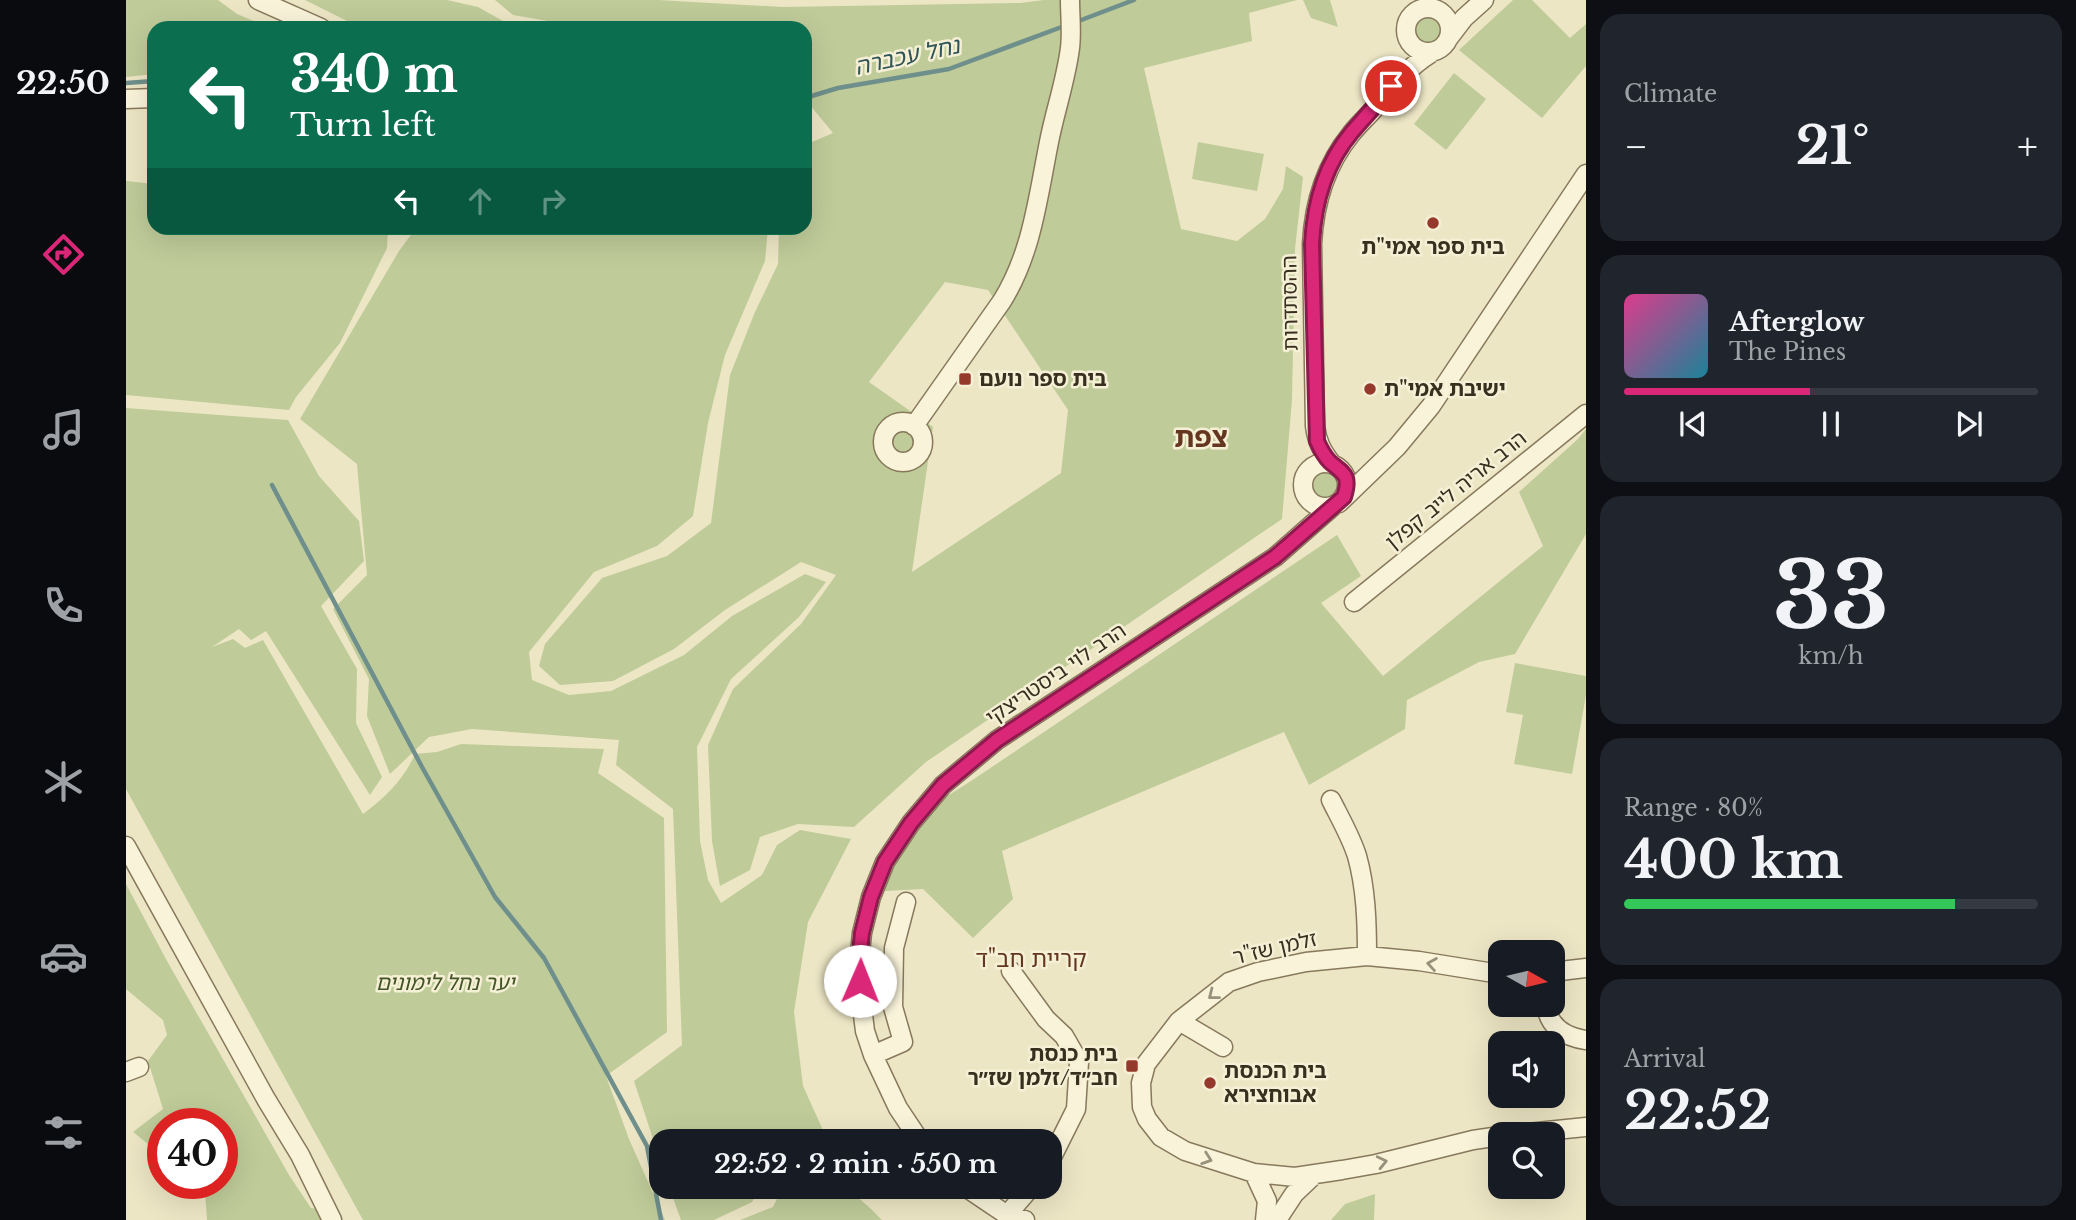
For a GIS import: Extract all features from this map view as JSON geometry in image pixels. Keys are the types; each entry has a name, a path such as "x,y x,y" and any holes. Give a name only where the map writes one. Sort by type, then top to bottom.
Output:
{"street":[{"path":"258,0 305,21"},
{"path":"914,426 1002,301 1023,262 1068,60 1071,36 1070,0"},
{"path":"1403,0 1407,31 1417,51 1431,53 1438,51 1464,18 1483,0"},
{"path":"1407,31 1410,16 1418,10 1430,6 1450,12 1483,0"},
{"path":"1430,6 1447,18 1450,25 1448,39"},
{"name":"ההסתדרות","path":"1391,86 1403,62 1407,31"},
{"name":"ההסתדרות","path":"1338,468 1317,441 1313,220 1323,183 1340,148 1391,86 1431,53"},
{"path":"126,99 147,98"},
{"name":"הרב לוי ביסטריצקי","path":"913,1129 887,1087 865,1031 859,962 862,933 871,897 885,862 911,823 943,785 997,740 1281,552 1383,459 1414,428 1431,406 1586,174"},
{"name":"הרב אריה לייב קפלן","path":"1354,602 1586,414"},
{"name":"ההסתדרות","path":"1305,480 1315,418"},
{"path":"1338,468 1347,486 1344,497 1336,504 1324,508 1310,502 1304,492 1305,480 1316,464 1361,470 1383,459"},
{"name":"הרב לוי ביסטריצקי","path":"1281,552 1292,540 1301,518 1305,480"},
{"path":"1331,800 1356,853 1362,877 1367,956"},
{"path":"126,846 266,1099 300,1155 332,1220"},
{"path":"873,1055 903,1042 893,1007 894,948 906,902"},
{"name":"זלמן שז\"ר","path":"1488,972 1367,956 1306,962 1248,975 1229,982 1179,1021 1146,1064 1141,1083 1142,1107 1147,1119 1161,1136 1185,1151 1254,1173 1295,1177 1315,1174 1376,1164 1488,1138"},
{"path":"1565,970 1586,968"},
{"path":"1011,971 1046,1019 1064,1036 1079,1062 1076,1109 1062,1137"},
{"path":"1550,1017 1555,1028 1563,1034 1586,1040"},
{"path":"1179,1021 1223,1047"},
{"path":"1565,1129 1586,1127"},
{"path":"1254,1173 1267,1201 1265,1220"},
{"path":"1278,1220 1294,1194 1315,1174"},
{"path":"986,1199 1016,1217 1025,1199"}],"green space":[{"path":"126,0 218,0 237,14 254,21 147,21 147,75 126,77"},
{"path":"305,0 447,0 478,7 503,21 347,21"},
{"path":"495,0 658,0 783,7 1020,3 1044,0 1297,0 1249,13 1252,41 1144,68 1181,229 1237,241 1265,219 1283,189 1286,166 1303,177 1295,249 1292,400 1282,519 926,762 854,827 798,824 760,837 750,870 720,886 712,841 708,745 733,689 801,624 836,575 801,562 725,610 674,649 613,681 560,685 539,666 545,644 602,578 667,556 711,523 730,375 778,264 779,235 812,235 812,142 833,133 812,108 812,21 547,21 513,15","holes":["945,282 988,290 1068,410 1061,473 912,572 933,427 869,382"]},
{"path":"1303,0 1330,0 1338,27 1311,18"},
{"path":"1513,0 1532,0 1570,38 1586,24 1586,66 1542,118 1459,50"},
{"path":"1428,17 1437,21 1441,30 1437,39 1428,43 1419,39 1415,30 1419,21"},
{"path":"1454,73 1486,99 1446,150 1414,124"},
{"path":"1198,142 1264,154 1257,191 1192,179"},
{"path":"126,181 147,183 147,235 388,235 387,248 340,343 296,397 289,410 126,395"},
{"path":"411,235 767,235 765,261 725,355 708,423 693,516 657,546 594,572 529,652 532,680 569,695 611,691 684,655 732,616 805,574 826,582 799,617 731,679 697,747 700,841 708,880 721,903 762,875 777,845 800,830 851,839 808,922 794,1012 803,1086 823,1129 650,1129 634,1081 682,1045 673,809 616,765 619,740 472,729 429,737 390,774 367,716 369,679 333,609 367,575 357,464 300,419"},
{"name":"יער נחל לימונים","path":"126,408 288,420 319,476 359,521 364,561 321,606 357,669 356,723 382,777 370,795 266,631 251,640 239,629 212,647 233,639 245,648 263,640 363,814 393,787 415,754 437,752 461,744 604,749 598,773 664,818 667,1032 606,1076 649,1184 649,1199 656,1199 665,1220 363,1220 126,789"},
{"path":"1586,429 1586,534 1515,654 1479,662 1407,700 1405,729 1309,785 1284,732 1002,851 1013,899 973,938 923,889 866,892 930,807 1337,535 1361,576 1321,603 1383,676 1543,546 1519,492"},
{"path":"1325,470 1331,471 1339,479 1339,491 1331,499 1325,500 1319,499 1311,491 1310,485 1311,479 1319,471"},
{"path":"1515,663 1586,676 1586,695 1572,774 1514,764 1523,715 1506,712"},
{"path":"126,884 289,1175 311,1208 318,1209 321,1220 207,1220 206,1199 238,1199 238,1108 163,1108 148,1061 167,1035 163,1020 126,989"},
{"path":"147,1121 147,1143 133,1132"},
{"path":"1375,1194 1374,1220 1331,1220 1345,1204"},
{"path":"674,1199 754,1199 714,1220 681,1220"},
{"path":"777,1199 860,1199 882,1220 740,1220 773,1207"}],"waterway":[{"name":"נחל עכברה","path":"1076,22 1134,0"},
{"name":"נחל עכברה","path":"812,96 838,88 949,69 1067,25"},
{"name":"נחל עכברה","path":"126,83 147,82"},
{"path":"272,485 422,767 495,897 544,958 647,1146 661,1220"}],"place":[{"name":"בית ספר אמי\"ת","path":"1433,223"},
{"name":"בית ספר נועם","path":"965,379"},
{"name":"ישיבת אמי\"ת","path":"1370,389"},
{"name":"בית כנסת חב״ד/זלמן שז״ר","path":"1132,1066"},
{"name":"בית הכנסת אבוחצירא","path":"1210,1083"}],"district":[{"name":"צפת","path":"1201,437"},
{"name":"קריית חב\"ד","path":"1031,959"}],"route":[{"path":"860,981 862,933 871,897 885,862 911,823 943,785 997,740 1275,557 1344,497 1346,479 1343,472 1332,464 1320,449 1315,426 1313,220 1323,183 1340,148 1391,86"}]}
